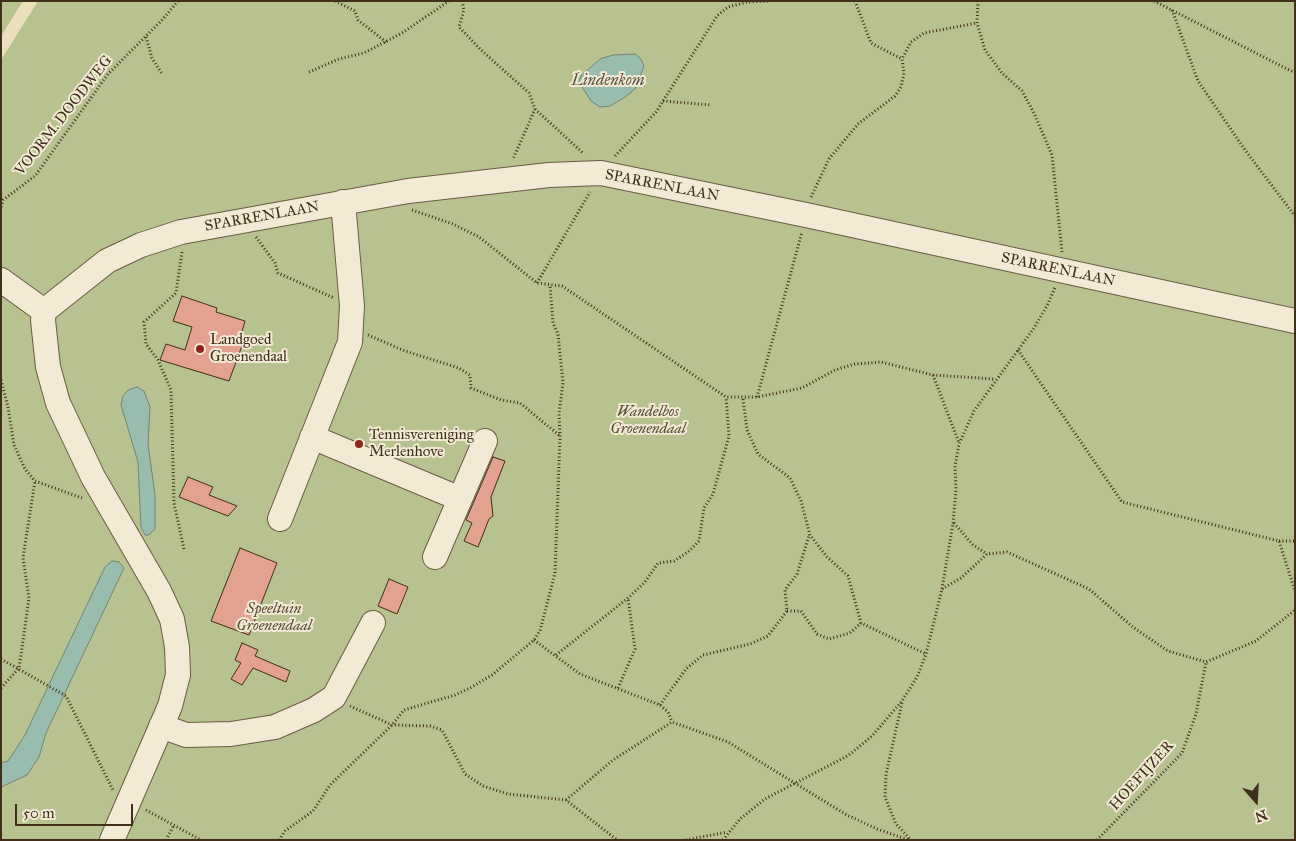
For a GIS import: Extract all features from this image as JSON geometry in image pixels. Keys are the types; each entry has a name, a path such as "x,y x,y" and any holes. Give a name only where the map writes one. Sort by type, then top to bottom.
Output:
{"street":[{"name":"SPARRENLAAN","path":"44,311 107,260 181,232 385,196 532,177 601,173 806,215 1295,321"},
{"path":"280,519 350,342 352,306 343,202"},
{"path":"1,280 44,311 43,320 48,367 58,403 93,477 172,619 177,647 178,675 161,726 123,791 112,840"},
{"path":"312,437 458,498"},
{"path":"435,556 458,498 485,441"},
{"path":"161,726 186,735 231,734 275,727 314,710 334,697 373,623"}],"path":[{"name":"VOORM. DOODWEG","path":"1,206 2,201 36,176 108,74 146,37 178,1"},
{"path":"336,1 355,11 358,20 386,42"},
{"path":"308,72 339,59 364,53 386,42 449,1"},
{"path":"462,1 464,10 459,27 480,49 529,93 535,109 569,139 601,173"},
{"path":"537,283 601,173 663,101 717,16 728,7 747,2 768,1"},
{"path":"856,1 871,43 902,59"},
{"path":"723,840 727,832 765,799 849,756 872,736 902,701 917,677 926,654 942,589 954,523 955,466 959,444 974,411 1048,304 1061,271 1063,264 1060,208 1052,155 1034,113 1022,91 1002,73 985,50 977,23 978,1"},
{"path":"1154,1 1295,73"},
{"path":"1172,10 1198,81 1239,142 1295,216"},
{"path":"758,397 807,207 829,159 858,124 895,96 901,87 904,72 902,59 911,42 924,33 977,23"},
{"path":"146,37 152,58 162,74"},
{"path":"663,101 710,105"},
{"path":"510,165 535,109"},
{"path":"385,196 414,211 453,224 479,237 537,283 562,286 726,397 743,399 802,388 835,370 854,364 881,362 933,375 995,379"},
{"path":"243,220 275,263 278,273 352,306 363,331 376,340 459,368 470,375 471,388 501,400 520,403 560,436"},
{"path":"181,232 182,253 176,294 144,322 146,344 158,360 171,390 174,503 184,549"},
{"path":"279,840 285,831 313,811 330,785 392,725 404,710 455,696 492,675 534,640 540,631 555,573 560,436 559,413 563,383 558,334 553,323 550,285"},
{"path":"1018,350 1122,502 1279,541 1295,541"},
{"path":"933,375 959,444"},
{"path":"1,380 8,407 14,445 25,469 35,481 66,494 90,500"},
{"path":"556,654 628,598 645,582 658,563 674,560 688,552 699,541 704,508 713,494 729,436 726,397"},
{"path":"743,399 747,430 758,454 790,478 801,501 810,535 827,557 848,576 860,623"},
{"path":"1,688 19,668 29,598 23,558 35,481"},
{"path":"954,523 973,545 988,554"},
{"path":"660,705 686,668 703,655 750,644 768,636 787,611 785,590 798,574 810,535"},
{"path":"1279,541 1295,591"},
{"path":"942,589 961,578 988,554 1007,552 1089,590 1134,628 1168,651 1206,662 1256,641 1295,610"},
{"path":"618,688 635,648 628,598"},
{"path":"787,611 800,611 817,634 829,639 850,633 860,623"},
{"path":"860,623 926,654"},
{"path":"534,640 556,654 580,674 660,705 668,712 672,722 728,742 845,814 877,829 910,840"},
{"path":"1,659 66,696 112,790 123,791 174,825 201,840"},
{"name":"HOEFIJZER","path":"1097,840 1182,753 1196,714 1206,662"},
{"path":"334,697 392,725 430,726 442,730 465,774 483,786 508,794 566,800 617,840"},
{"path":"902,701 886,774 885,797 896,824 910,840"},
{"path":"566,800 613,760 672,722"},
{"path":"166,840 174,825"},
{"path":"686,840 727,832"}],"green space":[{"path":"1,1 23,1 1,36"},
{"name":"Wandelbos Groenendaal","path":"38,1 1295,1 1295,840 1,840 1,60"}],"water":[{"name":"Lindenkom","path":"635,54 641,59 644,66 636,88 610,106 600,107 591,101 579,82 581,76 600,59 613,55"},
{"path":"137,387 144,391 150,407 148,444 155,495 155,529 149,535 145,535 141,527 138,462 121,405 123,396 128,390"},
{"path":"112,561 119,562 124,568 46,733 39,757 27,775 1,787 1,763 8,761 25,735 105,567"}],"building":[{"path":"182,296 217,308 216,312 245,321 239,342 243,343 229,381 160,360 166,344 185,350 192,327 173,321"},
{"path":"493,457 505,461 491,497 493,516 489,519 478,547 464,541 472,523 466,520"},
{"path":"188,477 213,487 209,495 237,506 228,516 179,497"},
{"path":"240,548 277,563 249,635 211,621"},
{"path":"389,579 408,587 397,614 378,606"},
{"path":"242,643 258,650 255,656 290,671 286,682 253,668 242,685 231,679 241,663 235,660"}],"place":[{"name":"Landgoed Groenendaal","path":"200,349"},
{"name":"Tennisvereniging Merlenhove","path":"359,444"}],"park label":[{"name":"Speeltuin Groenendaal","path":"274,618"}]}
